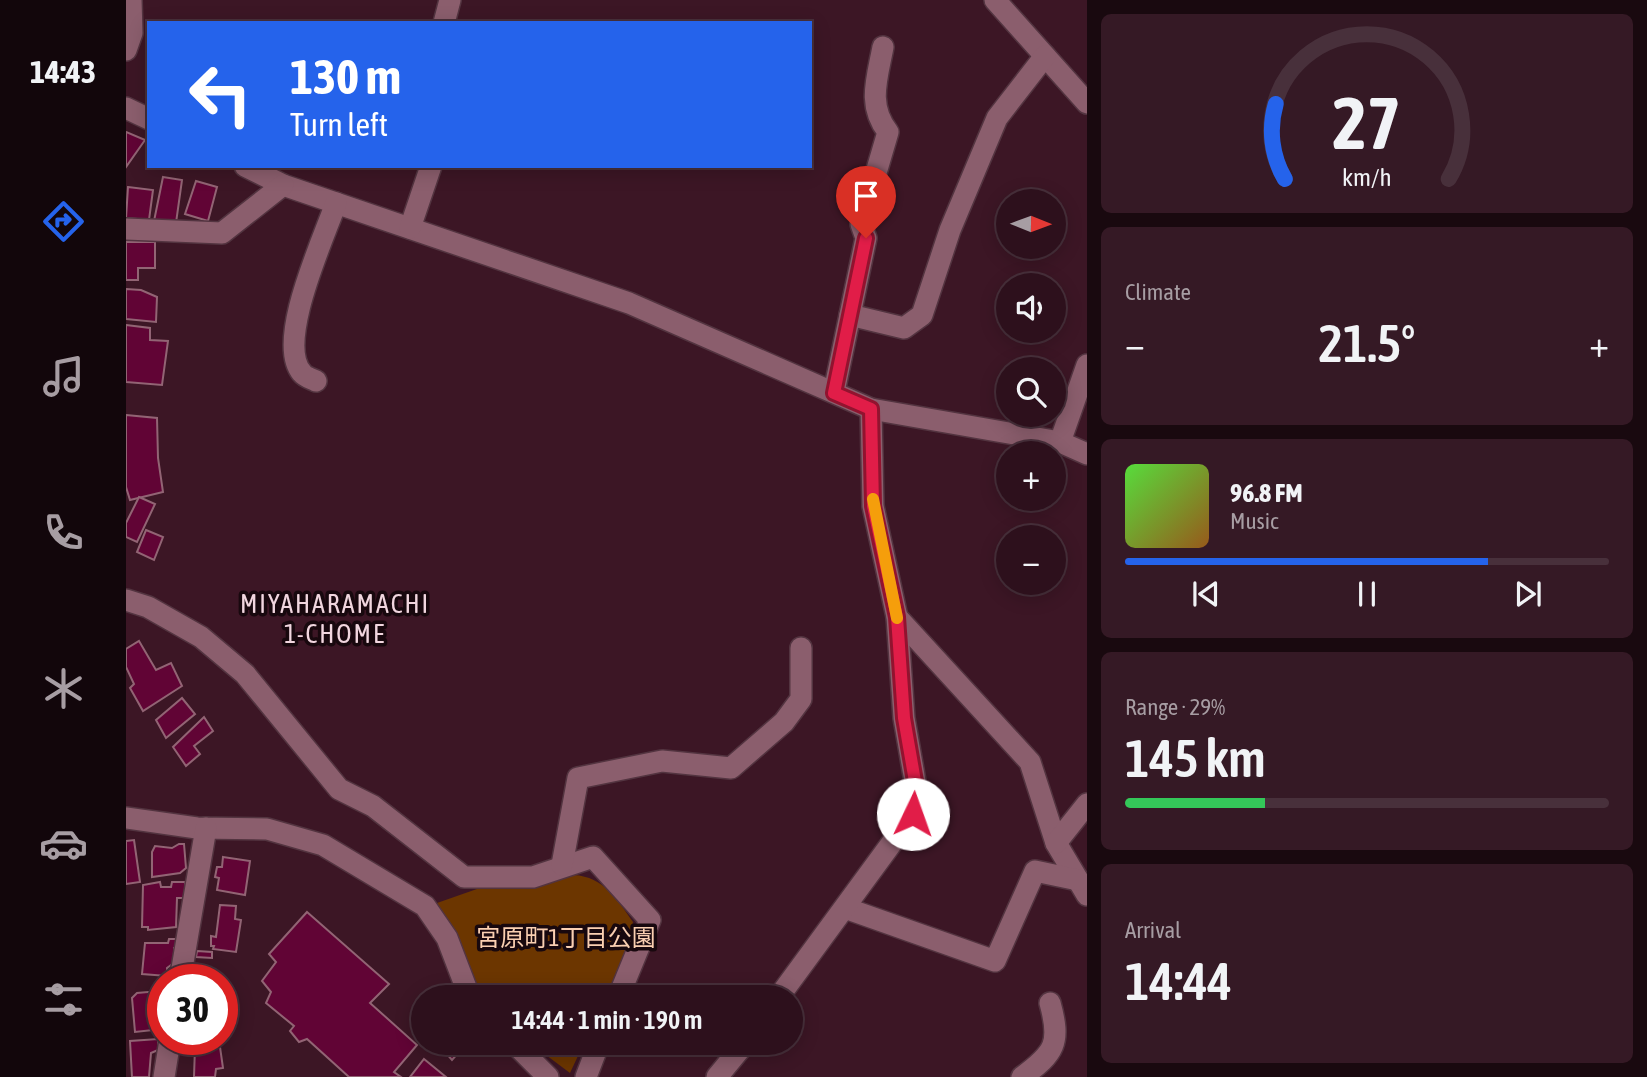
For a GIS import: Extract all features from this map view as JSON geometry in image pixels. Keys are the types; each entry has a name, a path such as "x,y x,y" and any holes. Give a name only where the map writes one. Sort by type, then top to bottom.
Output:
{"street":[{"path":"126,50 132,33 131,0"},
{"path":"444,21 450,0"},
{"path":"995,0 1087,103"},
{"path":"834,393 866,238 861,224 888,132 877,119 875,93 883,47"},
{"path":"850,315 904,328 922,315 950,230 997,118 1045,56"},
{"path":"126,108 147,118"},
{"path":"249,168 283,185 629,303 871,409 1054,441"},
{"path":"410,228 430,168"},
{"path":"126,229 222,233 283,185"},
{"path":"316,381 302,374 293,354 295,323 336,203"},
{"path":"1060,441 1087,365"},
{"path":"788,985 913,814 916,787 904,718 897,617 873,506 871,409"},
{"path":"1066,445 1087,454"},
{"path":"126,600 148,607 201,637 245,674 338,789 373,806 464,877 533,877 562,865 593,857 650,920 623,985"},
{"path":"897,617 1030,762 1056,844 1082,887"},
{"path":"562,865 578,778 662,761 731,768 784,722 801,699 802,648"},
{"path":"1056,844 1087,804"},
{"path":"126,818 206,828 267,829 323,845 425,906 447,937 465,985"},
{"path":"183,964 206,828"},
{"path":"845,908 995,961 1035,871 1082,887"},
{"path":"1022,1077 1046,1060 1057,1031 1050,1003"},
{"path":"163,1077 167,1055"},
{"path":"526,1055 548,1077"},
{"path":"586,1077 595,1055"},
{"path":"717,1077 734,1055"}],"green space":[{"name":"宮原町1丁目公園","path":"574,875 594,880 615,898 633,922 628,950 611,985 474,985 463,955 437,903 494,883 526,883"},
{"path":"546,1055 578,1055 570,1073"}],"building":[{"path":"126,132 145,140 126,167"},
{"path":"163,177 182,180 176,223 154,221"},
{"path":"196,181 217,187 208,221 185,214"},
{"path":"128,187 153,190 149,220 126,218"},
{"path":"126,242 155,242 155,268 138,268 138,280 126,280"},
{"path":"126,289 141,290 157,297 156,322 126,319"},
{"path":"126,325 150,328 150,340 168,341 162,385 126,382"},
{"path":"126,415 157,418 158,458 163,492 130,500 126,487"},
{"path":"139,497 155,504 137,542 126,537 126,523"},
{"path":"146,530 163,537 154,560 137,552"},
{"path":"139,641 156,670 171,663 182,686 143,711 130,688 134,684 126,667 126,649"},
{"path":"182,698 195,714 166,738 156,720"},
{"path":"204,717 213,731 194,746 200,754 186,766 173,747"},
{"path":"134,840 140,882 126,884 126,841"},
{"path":"184,844 186,868 180,873 152,877 152,852 155,846 172,848"},
{"path":"223,857 250,861 245,895 217,890 219,878 215,877 217,867 222,867"},
{"path":"160,882 161,887 171,887 172,882 185,882 187,898 177,898 176,927 148,930 148,927 142,927 143,885"},
{"path":"220,905 236,906 235,919 241,920 236,952 213,949 214,946 211,946 211,936 216,937"},
{"path":"307,912 389,984 370,1003 411,1040 411,1052 394,1072 401,1077 349,1077 307,1039 299,1042 290,1031 294,1026 266,1003 271,992 262,981 276,962 269,954"},
{"path":"169,939 177,939 177,948 174,948 175,962 147,964 147,974 142,974 145,943 168,943"},
{"path":"197,951 212,952 212,958 196,957"},
{"path":"147,992 147,1031 135,1032 132,998 137,993"},
{"path":"147,1040 147,1055 151,1055 149,1077 132,1077 130,1041"},
{"path":"195,1055 221,1055 223,1068 216,1069 215,1077 194,1077"},
{"path":"424,1059 446,1077 410,1077"}],"slow traffic":[{"path":"873,499 897,618"}],"district":[{"name":"MIYAHARAMACHI 1-CHOME","path":"335,619"}],"route":[{"path":"866,238 834,393 871,409 873,506 897,617 904,718 916,787 913,814"}]}
